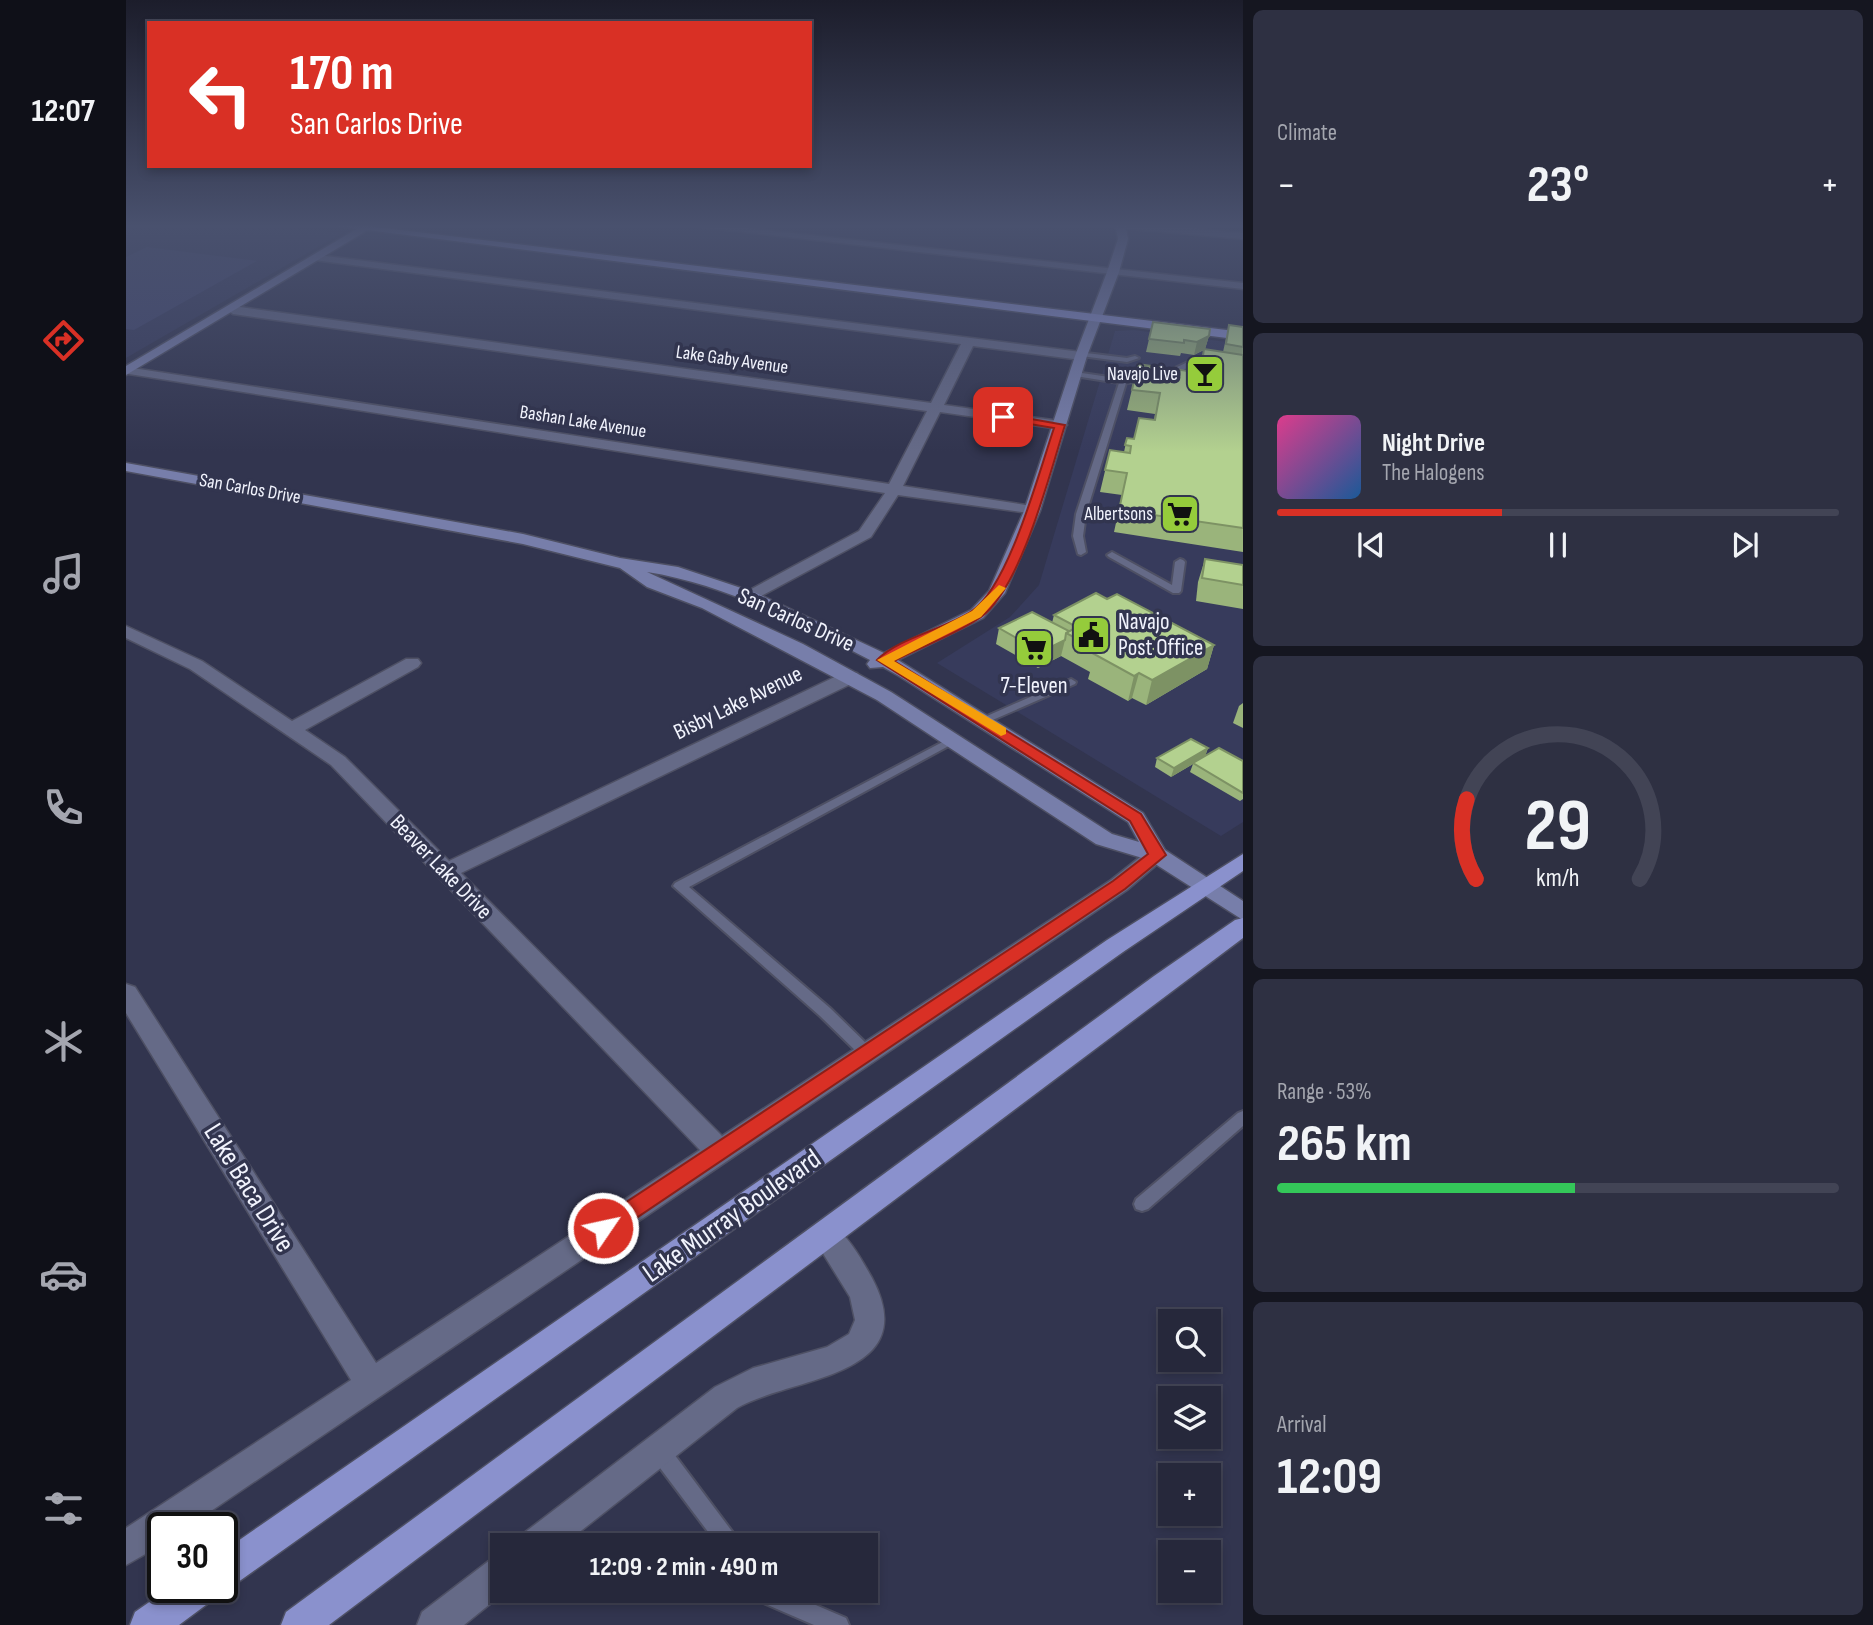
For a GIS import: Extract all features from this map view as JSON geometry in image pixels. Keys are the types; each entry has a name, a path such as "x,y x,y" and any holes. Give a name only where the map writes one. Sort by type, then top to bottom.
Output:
{"main road":[{"path":"986,300 1098,313 1243,324"},
{"path":"995,300 1243,336"},
{"name":"Lake Murray Boulevard","path":"238,1562 1115,946 1243,862"},
{"path":"299,1625 1163,982 1243,926"},
{"path":"148,1625 179,1603"}],"street":[{"path":"127,370 250,300"},
{"path":"646,300 1081,355"},
{"name":"Bisby Lake Avenue","path":"445,872 977,614 998,593 1032,511 1081,355 1103,300"},
{"name":"Lake Gaby Avenue","path":"233,310 1060,425"},
{"path":"750,597 865,534 894,490 969,341"},
{"name":"Bashan Lake Avenue","path":"127,370 1032,511"},
{"name":"San Carlos Drive","path":"126,467 523,539 620,563 672,571 750,597 884,660 984,720 1136,818 1157,855"},
{"name":"San Carlos Drive","path":"620,563 653,583 708,604 850,677 1104,839 1157,855 1243,912"},
{"name":"Beaver Lake Drive","path":"126,631 196,665 338,761 719,1151"},
{"path":"292,729 412,663"},
{"path":"126,1548 1119,885 1157,855"},
{"name":"Lake Baca Drive","path":"126,993 372,1383"},
{"path":"551,1533 719,1400 755,1382 831,1360 854,1349 867,1333 870,1313 863,1292 825,1234"},
{"path":"435,1625 490,1581"}],"lane":[{"path":"1081,355 1127,360 1135,358"},
{"path":"1075,374 1123,381 1162,377 1194,363"},
{"path":"1081,552 1078,536 1082,514 1123,381"},
{"path":"1112,555 1176,591 1180,562"},
{"path":"984,720 1071,682"},
{"path":"867,1053 825,1012 680,886 952,740"},
{"path":"1142,1204 1243,1117"},
{"path":"658,1448 721,1533"},
{"path":"787,1603 839,1625"}],"shaded area":[{"path":"126,300 227,300 126,358"},
{"path":"126,300 188,300 134,330 126,329"},
{"path":"1134,330 1243,344 1243,822 1221,836 937,663 1010,617 1039,585 1115,331"}],"building":[{"path":"1153,322 1210,329 1209,336 1197,342 1184,340 1184,343 1149,339"},
{"path":"1229,325 1243,327 1243,347 1226,344"},
{"path":"1204,349 1243,355 1243,528 1119,510 1127,473 1105,470 1110,450 1130,453 1131,446 1125,445 1127,438 1134,439 1139,418 1155,420 1160,393 1132,390 1138,364 1187,371 1188,366 1201,368"},
{"path":"1205,559 1243,565 1243,585 1202,578"},
{"path":"1096,593 1107,599 1117,594 1214,645 1152,680 1139,673 1134,676 1094,654 1100,651 1066,633 1077,627 1054,615"},
{"path":"1032,612 1069,631 1065,640 1041,652 999,628"},
{"path":"1191,739 1208,748 1174,768 1157,758"},
{"path":"1219,748 1243,761 1243,793 1193,763"}],"slow traffic":[{"path":"999,588 998,593 977,614 884,660 1001,731"}],"place":[{"name":"Navajo Live","path":"1205,374"},
{"name":"Albertsons","path":"1180,514"},
{"name":"Navajo Post Office","path":"1091,635"},
{"name":"7-Eleven","path":"1034,648"}],"route":[{"path":"603,1228 1119,885 1157,855 1136,818 1086,784 884,660 977,614 998,593 1032,511 1060,425 1003,417"}]}
